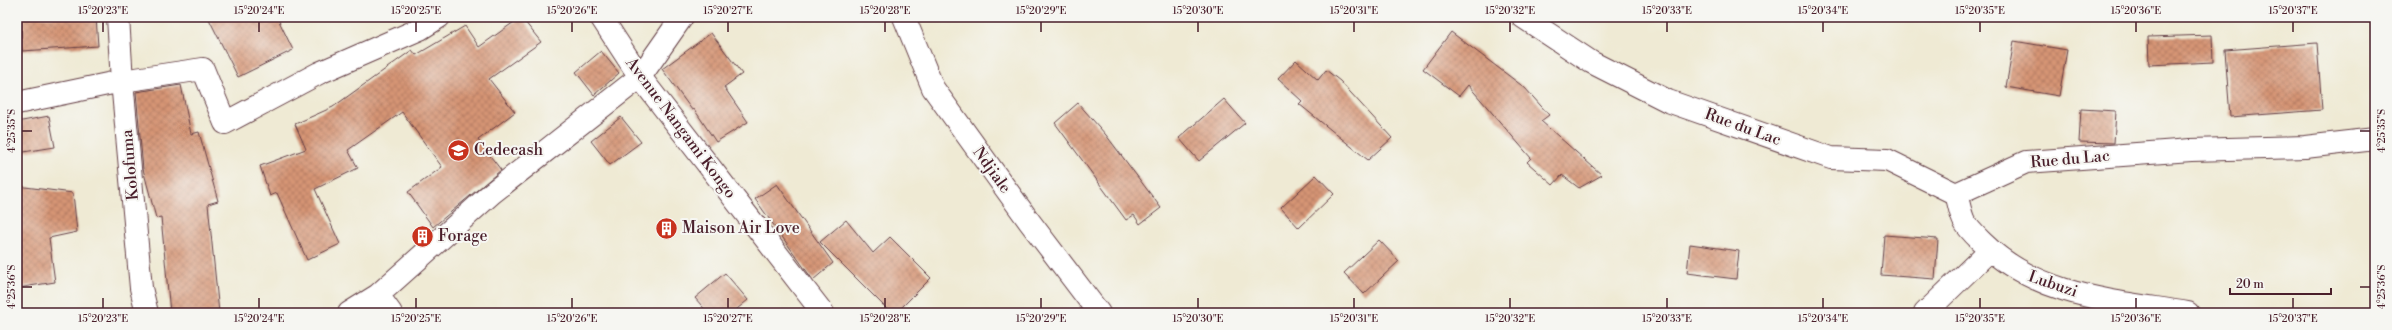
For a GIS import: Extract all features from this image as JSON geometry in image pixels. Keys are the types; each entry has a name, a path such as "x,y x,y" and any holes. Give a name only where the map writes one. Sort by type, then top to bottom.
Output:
{"street":[{"name":"Kolofuma","path":"118,17 122,81 141,288 147,313"},
{"path":"17,103 122,81 203,69 225,123 319,73 420,30 439,17"},
{"name":"Avenue Nangami Kongo","path":"601,17 640,77 823,313"},
{"path":"349,313 378,295 492,193 640,77 682,17"},
{"name":"Ndjiale","path":"904,17 933,88 1029,221 1099,313"},
{"name":"Rue du Lac","path":"1523,17 1591,62 1668,101 1831,158 1886,160 1956,194 2026,162 2191,150 2306,147 2375,139"},
{"name":"Lubuzi","path":"1956,194 1964,221 1990,250 2014,268 2035,280 2094,298 2136,307 2188,313"},
{"path":"1925,313 1990,250"},
{"path":"378,295 391,313"}],"building":[{"path":"21,17 96,17 98,46 22,51"},
{"path":"208,17 277,17 293,50 238,77"},
{"path":"521,17 541,42 489,79 515,112 478,140 501,170 433,227 408,192 442,167 402,112 348,150 358,168 315,189 340,244 307,260 277,193 270,196 260,166 306,149 295,124 333,107 412,50 416,55 465,26 479,47"},
{"path":"1451,32 1525,88 1549,115 1541,121 1602,175 1579,188 1562,175 1553,185 1527,162 1531,158 1468,85 1459,96 1423,69"},
{"path":"711,33 742,74 724,87 748,122 716,142 694,109 692,110 662,69"},
{"path":"2212,35 2213,62 2149,65 2148,37"},
{"path":"2014,41 2067,50 2059,96 2006,87"},
{"path":"2317,43 2322,110 2230,117 2225,50"},
{"path":"601,51 619,73 594,95 576,72"},
{"path":"1296,60 1318,80 1326,70 1340,81 1392,138 1368,160 1299,104 1302,101 1278,79"},
{"path":"181,85 191,134 199,132 218,201 208,204 219,313 170,313 161,217 156,218 143,169 136,92"},
{"path":"1224,99 1245,123 1199,161 1179,138"},
{"path":"1078,103 1106,135 1161,208 1140,224 1134,215 1126,220 1055,123"},
{"path":"2081,109 2116,111 2114,143 2079,142"},
{"path":"49,116 55,147 17,153 17,122"},
{"path":"621,117 641,142 610,165 591,141"},
{"path":"1316,175 1334,194 1299,228 1281,208"},
{"path":"777,184 833,263 813,280 755,199"},
{"path":"17,186 73,193 77,232 49,238 55,282 17,288"},
{"path":"846,220 873,253 890,237 931,278 896,313 891,313 820,242"},
{"path":"1884,235 1938,239 1935,279 1881,275"},
{"path":"1379,240 1399,261 1364,294 1344,273"},
{"path":"1690,244 1739,251 1736,279 1687,273"},
{"path":"725,273 748,300 732,313 708,313 695,298"}],"place":[{"name":"Cedecash","path":"458,150"},
{"name":"Maison Air Love","path":"667,228"},
{"name":"Forage","path":"423,236"}]}
